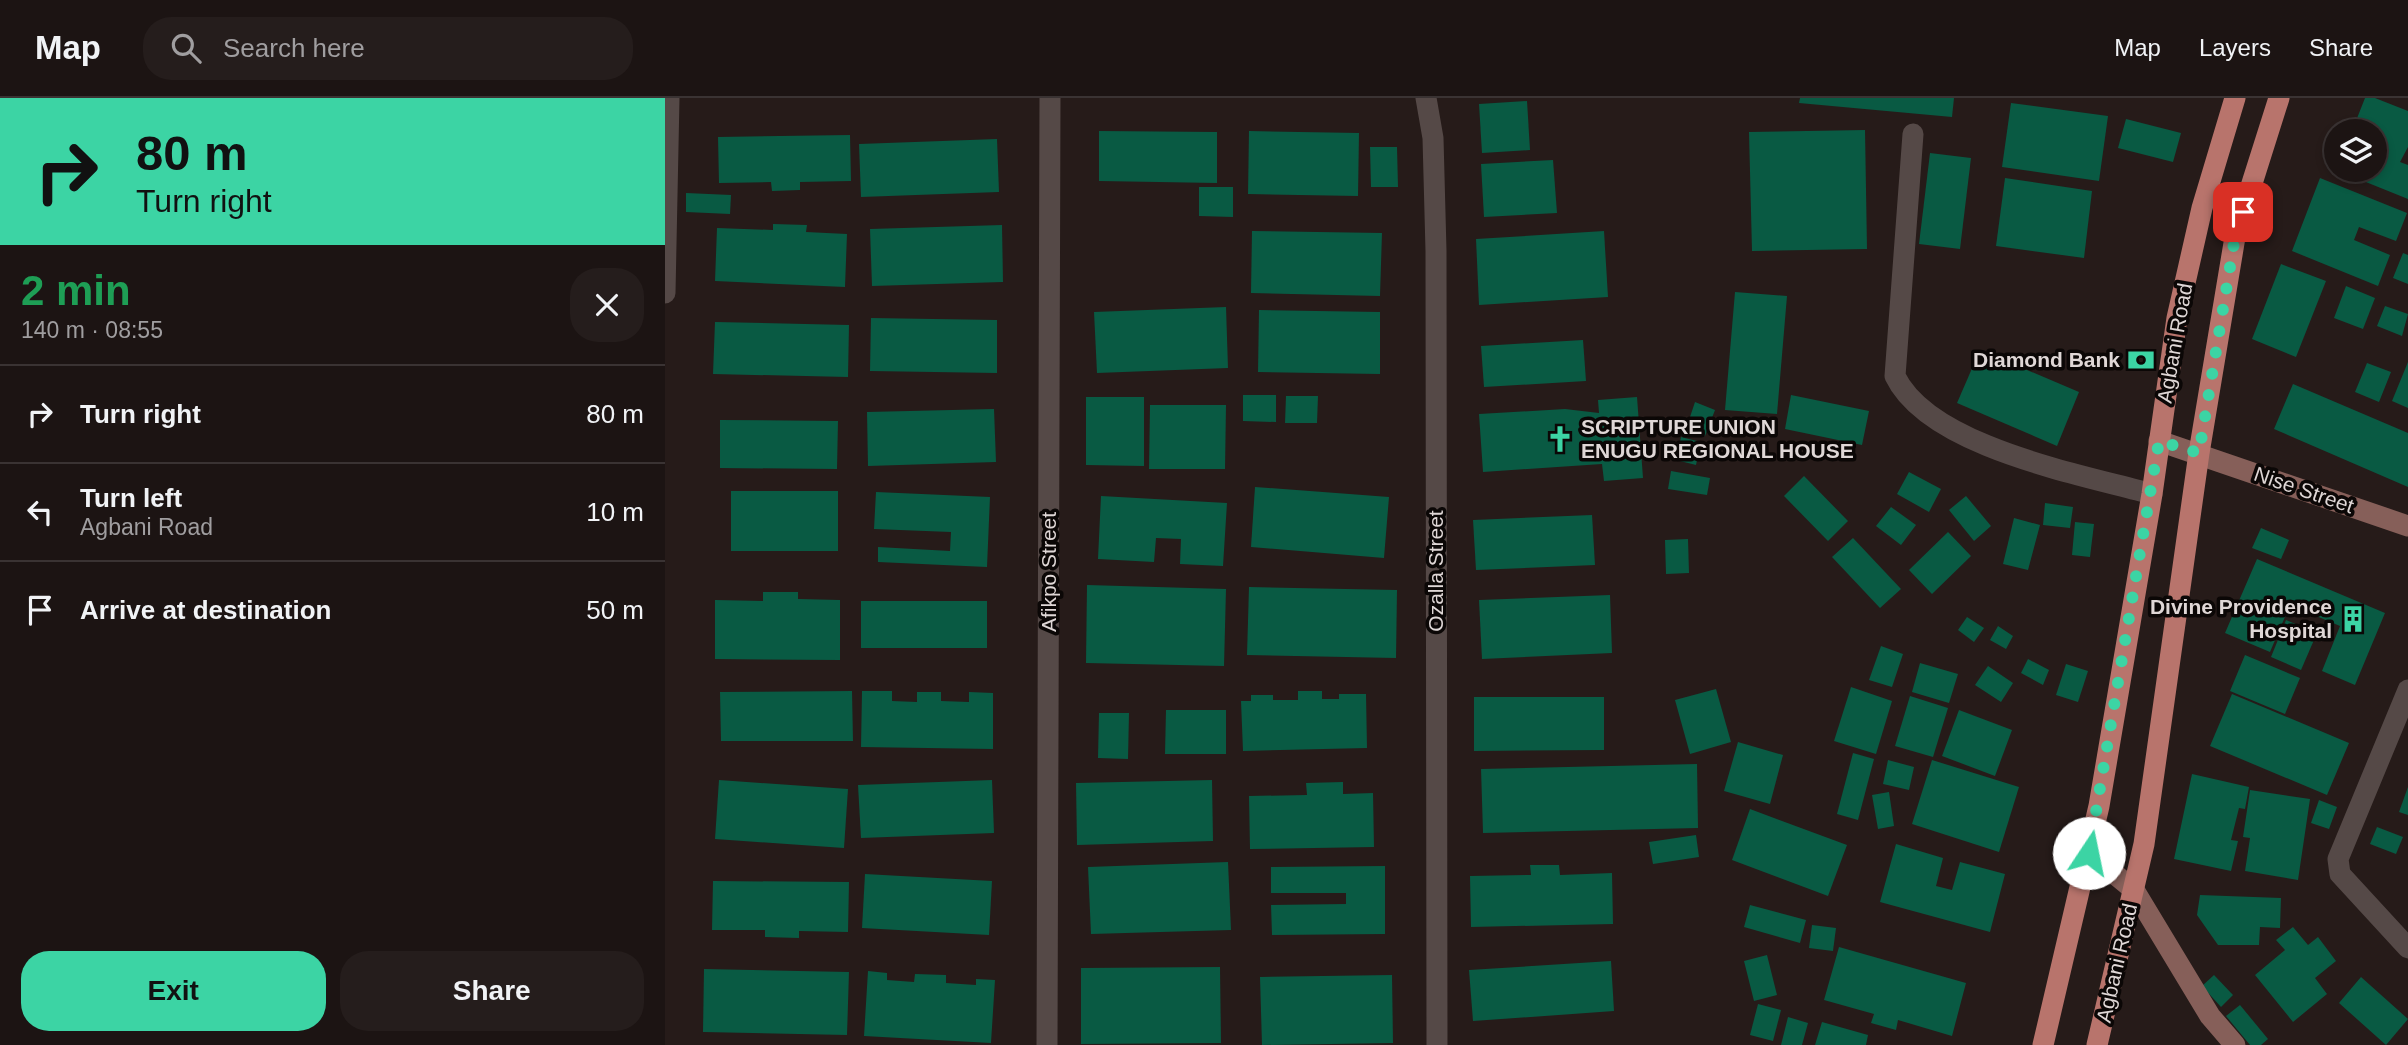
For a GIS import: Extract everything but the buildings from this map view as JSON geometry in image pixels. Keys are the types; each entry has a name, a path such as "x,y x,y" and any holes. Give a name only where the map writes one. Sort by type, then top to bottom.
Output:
{"main road":[{"name":"Agbani Road","path":"2043,1045 2089,853 2152,494 2177,318 2202,208 2235,98"},
{"name":"Agbani Road","path":"2097,1045 2144,844 2199,453 2235,237 2279,98"},
{"name":"Nise Street","path":"2159,441 2408,526"},
{"path":"2089,853 2134,890 2210,1016 2235,1045"}],"street":[{"path":"665,293 669,98"},
{"name":"Afikpo Street","path":"1047,1045 1050,98"},
{"name":"Ozalla Street","path":"1426,98 1433,138 1436,251 1437,1045"},
{"path":"1913,134 1895,376 1901,388 1920,408 1952,430 1998,451 2152,494"},
{"path":"2408,690 2337,859 2340,874 2408,948"}],"place":[{"name":"Diamond Bank","path":"2141,360"},
{"name":"SCRIPTURE UNION ENUGU REGIONAL HOUSE","path":"1560,439"},
{"name":"Divine Providence Hospital","path":"2353,619"}],"route":[{"path":"2089,853 2159,441 2199,453 2235,237 2243,212"}]}
